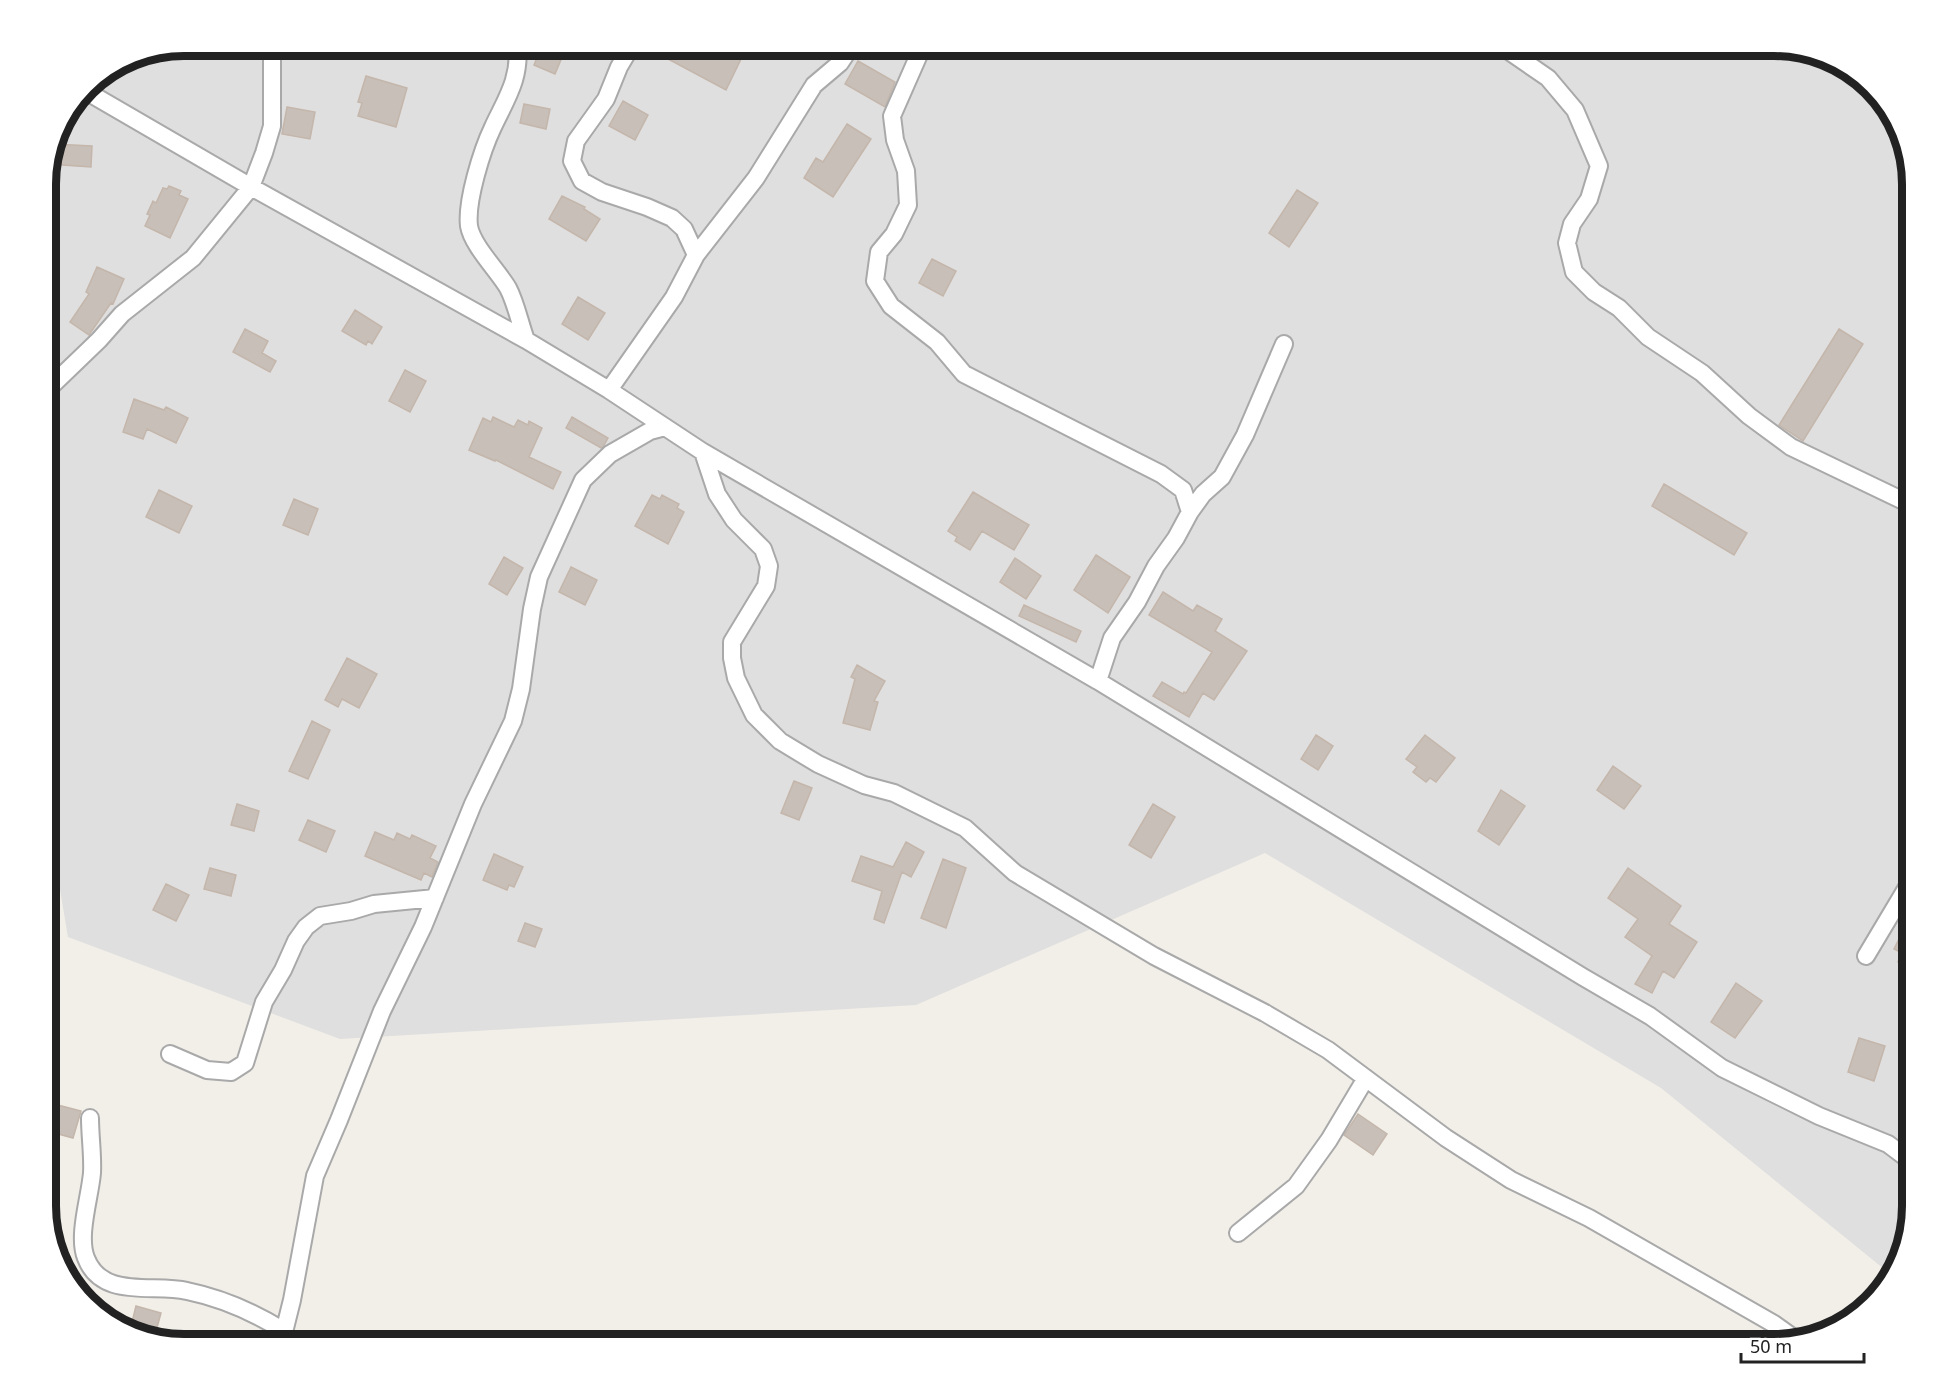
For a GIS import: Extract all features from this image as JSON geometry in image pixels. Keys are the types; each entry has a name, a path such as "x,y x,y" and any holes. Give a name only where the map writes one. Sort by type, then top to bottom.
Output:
{"street":[{"path":"56,381 122,314 193,258 251,187 272,126 272,56"},
{"path":"517,56 516,81 492,129 479,166 471,200 469,226 479,247 509,290 526,340"},
{"path":"626,56 606,99 576,141 572,161 582,181 602,192 672,218 684,229 696,255"},
{"path":"609,390 674,297 696,255 756,178 814,85 840,63 845,56"},
{"path":"919,56 891,116 895,140 906,171 908,205 894,234 879,252 875,281 891,306 937,342 964,374 1161,474 1183,490 1190,512"},
{"path":"1516,56 1548,78 1575,110 1599,166 1589,199 1572,224 1567,243 1575,272 1594,292 1619,308 1648,338 1702,373 1749,416 1791,447 1902,500"},
{"path":"92,94 251,187 526,340 609,390 703,452 1098,681 1650,1016 1722,1068 1819,1116 1888,1144 1902,1154"},
{"path":"1098,681 1112,638 1137,602 1156,566 1176,538 1190,512 1203,494 1222,477 1245,435 1284,344"},
{"path":"284,1334 315,1176 382,1011 423,927 473,804 513,721 521,689 532,609 539,578 583,480 610,454 650,431 665,427"},
{"path":"703,452 717,494 734,520 763,549 770,566 766,586 732,642 732,658 736,678 754,715 780,741 818,764 864,785 894,793 965,828 1015,873 1154,956 1265,1012 1328,1050 1446,1138 1511,1180 1589,1218 1786,1333"},
{"path":"170,1054 207,1070 231,1072 245,1063 264,1002 296,941 306,927 320,916 351,911 374,904 435,898"},
{"path":"1866,956 1902,898"},
{"path":"1238,1233 1296,1186 1329,1140 1366,1078"},
{"path":"90,1118 92,1172 83,1229 85,1258 99,1278 116,1285 137,1289 158,1287 187,1291 228,1304 267,1321 280,1334"}],"shaded area":[{"path":"183,56 1774,56 1815,62 1845,77 1864,93 1880,112 1895,142 1902,183 1902,1206 1895,1247 1884,1269 1661,1088 1265,853 916,1005 340,1039 68,937 56,866 56,175 65,134 82,106 99,87 134,65 150,60"}],"building":[{"path":"538,56 563,56 555,74 534,65"},
{"path":"663,56 735,56 741,59 726,90"},
{"path":"858,61 895,82 885,107 845,84"},
{"path":"366,76 407,88 396,127 358,116 362,103 358,102"},
{"path":"623,101 648,115 635,140 609,126"},
{"path":"524,104 550,109 546,129 520,123"},
{"path":"287,107 315,112 310,139 282,134"},
{"path":"847,124 871,139 833,197 804,178 816,158 823,162"},
{"path":"62,144 92,146 91,167 57,165"},
{"path":"169,186 181,191 179,195 188,199 170,238 145,226 153,201 156,203 163,188 167,189"},
{"path":"1297,190 1318,203 1289,247 1269,233"},
{"path":"562,196 585,207 584,209 600,219 586,241 549,219"},
{"path":"932,259 956,271 943,296 919,283"},
{"path":"97,267 124,279 113,304 111,303 89,335 70,322 89,294 86,292"},
{"path":"578,297 605,313 588,340 562,324"},
{"path":"355,310 382,327 372,344 368,341 366,345 342,331"},
{"path":"245,329 268,341 262,353 276,361 270,372 233,352"},
{"path":"1839,329 1863,344 1803,441 1779,425"},
{"path":"405,370 426,381 410,412 389,401"},
{"path":"134,399 164,410 166,407 188,418 176,443 147,429 143,439 123,432"},
{"path":"493,417 514,427 518,420 528,425 529,421 542,428 529,457 561,472 553,489 496,460 469,450 483,418 491,422"},
{"path":"572,417 608,438 603,447 601,448 566,428"},
{"path":"1664,484 1747,533 1734,555 1652,506"},
{"path":"159,490 192,506 179,533 146,517"},
{"path":"973,492 1029,525 1014,550 982,531 970,550 955,541 957,537 948,531"},
{"path":"652,495 660,499 662,495 679,504 677,508 684,512 668,544 635,526"},
{"path":"294,499 318,509 308,535 283,525"},
{"path":"1096,555 1130,577 1108,613 1074,590"},
{"path":"504,557 523,568 507,595 489,584"},
{"path":"1015,558 1041,576 1026,599 1000,582"},
{"path":"571,567 597,580 585,605 559,592"},
{"path":"1163,592 1193,611 1197,605 1222,619 1215,631 1247,651 1214,700 1203,693 1189,717 1153,696 1162,682 1183,694 1186,693 1212,652 1149,615"},
{"path":"1024,605 1081,631 1076,642 1019,616"},
{"path":"347,658 377,674 359,708 342,699 338,707 325,700"},
{"path":"857,665 885,681 874,701 878,702 870,730 843,723 855,679 851,677"},
{"path":"312,721 330,730 308,779 289,771"},
{"path":"1316,735 1333,746 1318,770 1301,759"},
{"path":"1425,735 1455,758 1436,782 1430,778 1426,782 1413,772 1417,767 1406,759"},
{"path":"1613,766 1641,786 1624,809 1597,790"},
{"path":"794,781 812,788 799,820 781,813"},
{"path":"1501,790 1525,806 1499,845 1478,831"},
{"path":"237,804 259,811 254,831 231,825"},
{"path":"1153,804 1175,817 1151,858 1129,845"},
{"path":"308,820 335,831 326,852 299,840"},
{"path":"375,832 394,840 397,833 410,839 412,835 436,846 430,858 438,862 432,877 424,873 421,880 365,856"},
{"path":"906,842 924,852 911,877 902,872 884,923 874,919 882,891 852,881 861,856 893,867"},
{"path":"494,854 523,867 514,887 509,885 507,890 483,880"},
{"path":"943,859 966,868 946,928 921,918"},
{"path":"210,868 236,875 231,896 204,889"},
{"path":"1628,868 1681,906 1669,924 1697,942 1674,978 1663,971 1652,993 1635,984 1652,956 1625,937 1638,919 1608,898"},
{"path":"166,884 189,895 176,921 153,910"},
{"path":"525,923 542,929 535,947 518,941"},
{"path":"1902,936 1902,953 1894,949"},
{"path":"1736,983 1762,1001 1735,1038 1711,1022"},
{"path":"1859,1038 1885,1046 1874,1081 1848,1072"},
{"path":"56,1105 81,1111 73,1138 56,1133"},
{"path":"1358,1114 1387,1134 1373,1155 1344,1135"},
{"path":"136,1306 161,1313 156,1331 132,1323"}]}
